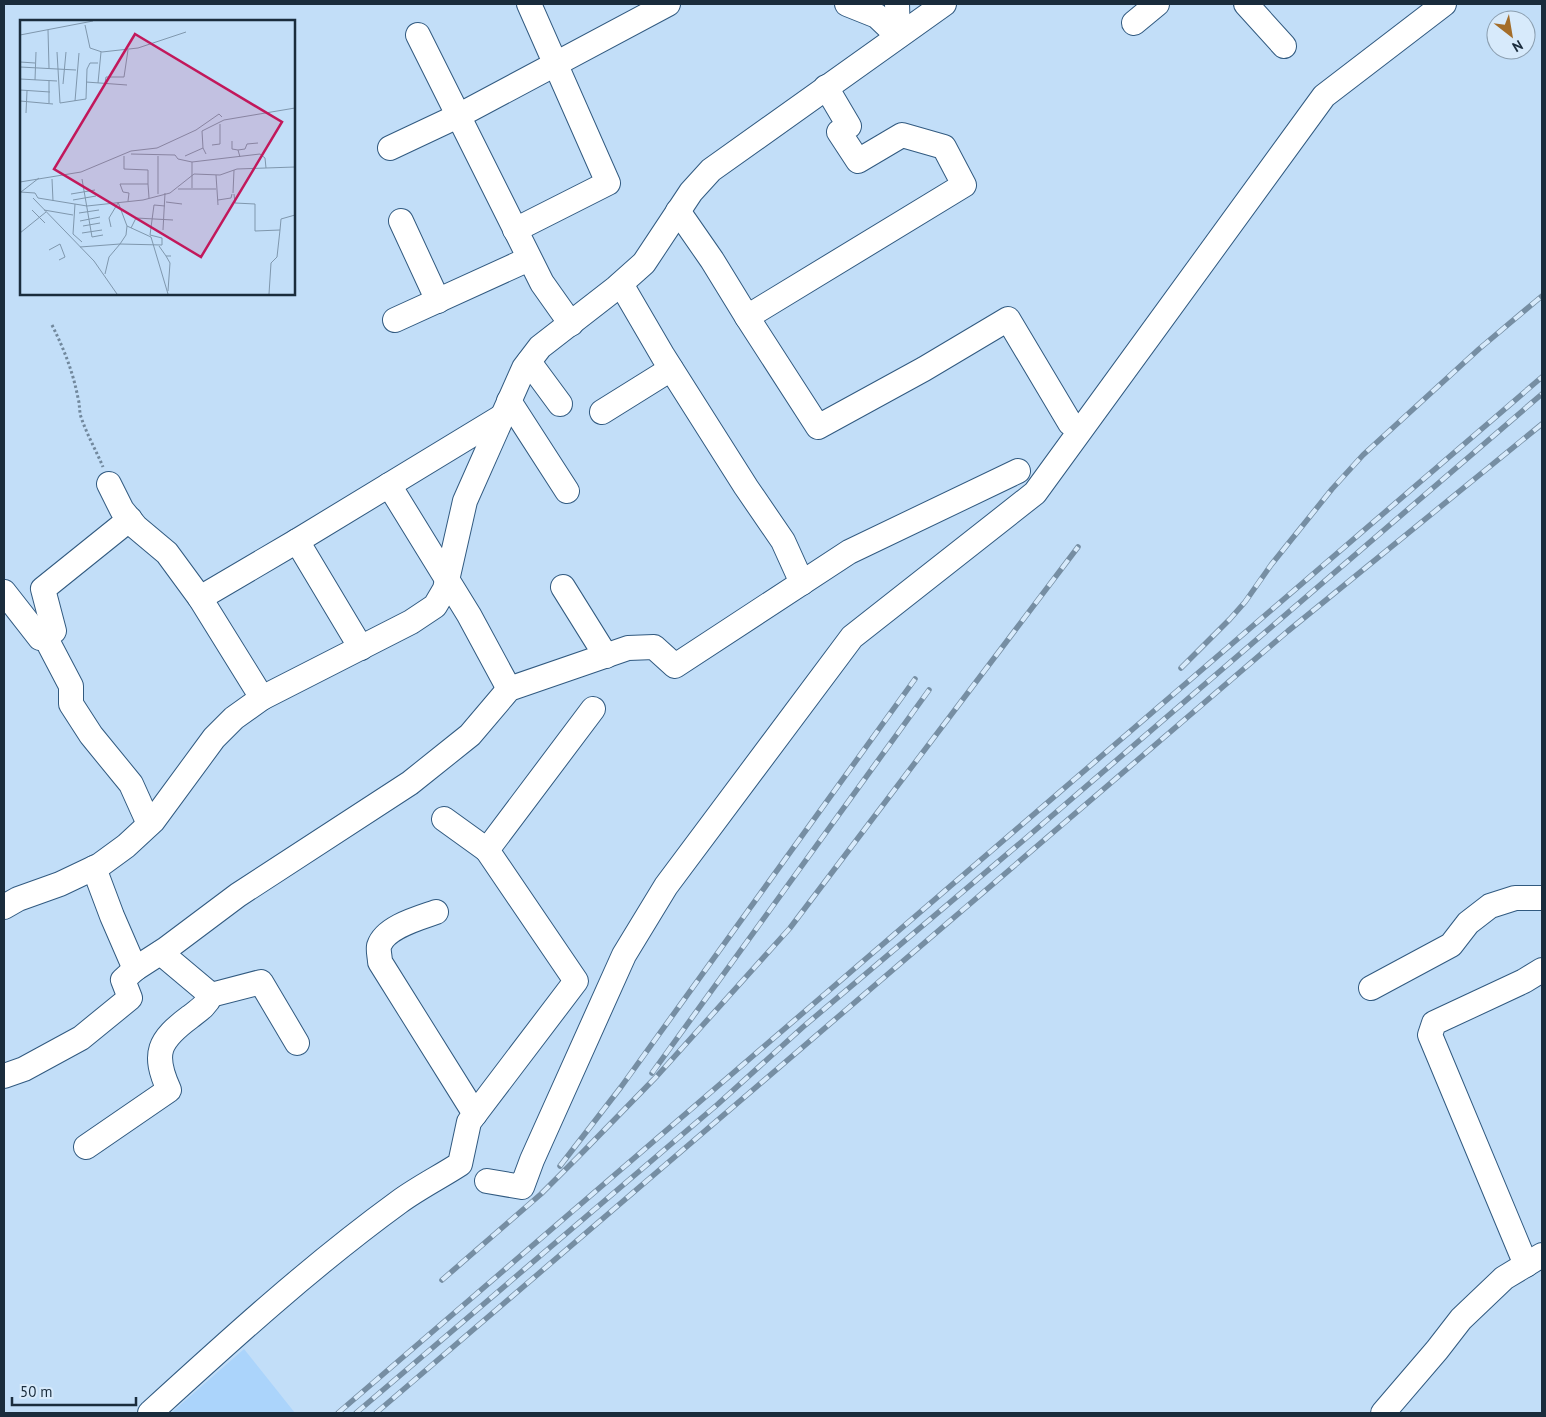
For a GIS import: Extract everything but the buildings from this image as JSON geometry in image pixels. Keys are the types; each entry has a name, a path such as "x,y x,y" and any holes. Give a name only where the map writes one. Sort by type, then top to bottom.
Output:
{"street":[{"path":"514,230 608,183 529,4"},
{"path":"390,148 458,116 668,4"},
{"path":"848,4 877,16 898,36"},
{"path":"897,4 898,36"},
{"path":"4,907 94,868 126,846 149,824 214,738 234,718 262,698 411,622 435,606 446,589 465,501 524,368 540,347 621,284 644,263 691,192 711,170 944,4"},
{"path":"1134,23 1157,4"},
{"path":"1246,4 1284,46"},
{"path":"487,1181 522,1187 536,1151 624,955 666,886 852,637 1035,494 1324,96 1444,4"},
{"path":"418,35 542,283 571,324"},
{"path":"747,317 964,185 944,147 902,135 858,161 839,132 848,126 826,88"},
{"path":"678,211 712,260 818,427 924,369 1008,319 1070,423"},
{"path":"401,221 438,301"},
{"path":"395,320 530,259"},
{"path":"621,284 671,369 746,487 783,541 802,583"},
{"path":"529,362 560,404"},
{"path":"602,412 671,369"},
{"path":"200,598 389,486 505,409"},
{"path":"505,409 567,491"},
{"path":"4,1076 24,1069 80,1038 130,998 123,980 135,968 161,952 238,895 410,783 470,735 510,689 628,648 654,647 675,666 849,552 1018,471"},
{"path":"109,484 122,510 136,527 166,553 200,598 262,698"},
{"path":"389,486 468,615 510,689"},
{"path":"48,638 43,589 130,519"},
{"path":"297,541 361,648"},
{"path":"563,587 606,656"},
{"path":"4,592 48,638 71,686 71,704 91,735 131,784 149,824"},
{"path":"486,850 593,709"},
{"path":"150,1413 248,1324 330,1257 400,1202 460,1164 469,1122 576,980 486,850 444,819"},
{"path":"94,868 112,916 135,968"},
{"path":"1371,988 1451,945 1468,923 1490,906 1515,898 1542,898"},
{"path":"436,912 404,924 384,936 378,948 380,962 475,1114"},
{"path":"161,952 211,994"},
{"path":"1383,1413 1461,1319 1504,1278 1534,1260 1430,1035 1434,1023 1524,981 1542,970"},
{"path":"211,994 261,982 297,1043"},
{"path":"86,1147 169,1090 161,1072 159,1056 166,1037 207,1004 211,994"}],"path":[{"path":"52,325 64,348 71,369 79,400 80,414 85,428 100,459 109,484"}],"shaded area":[{"path":"244,1349 295,1413 171,1413"}],"railway":[{"path":"1181,668 1245,602 1271,565 1332,489 1363,455 1479,349 1542,296"},
{"path":"338,1413 1542,377"},
{"path":"356,1413 718,1104 803,1027 1025,839 1542,394"},
{"path":"376,1413 1288,631 1542,424"},
{"path":"442,1280 541,1194 579,1156 657,1076 790,928 1078,547"},
{"path":"560,1166 621,1087 915,679"},
{"path":"652,1073 929,690"}]}
